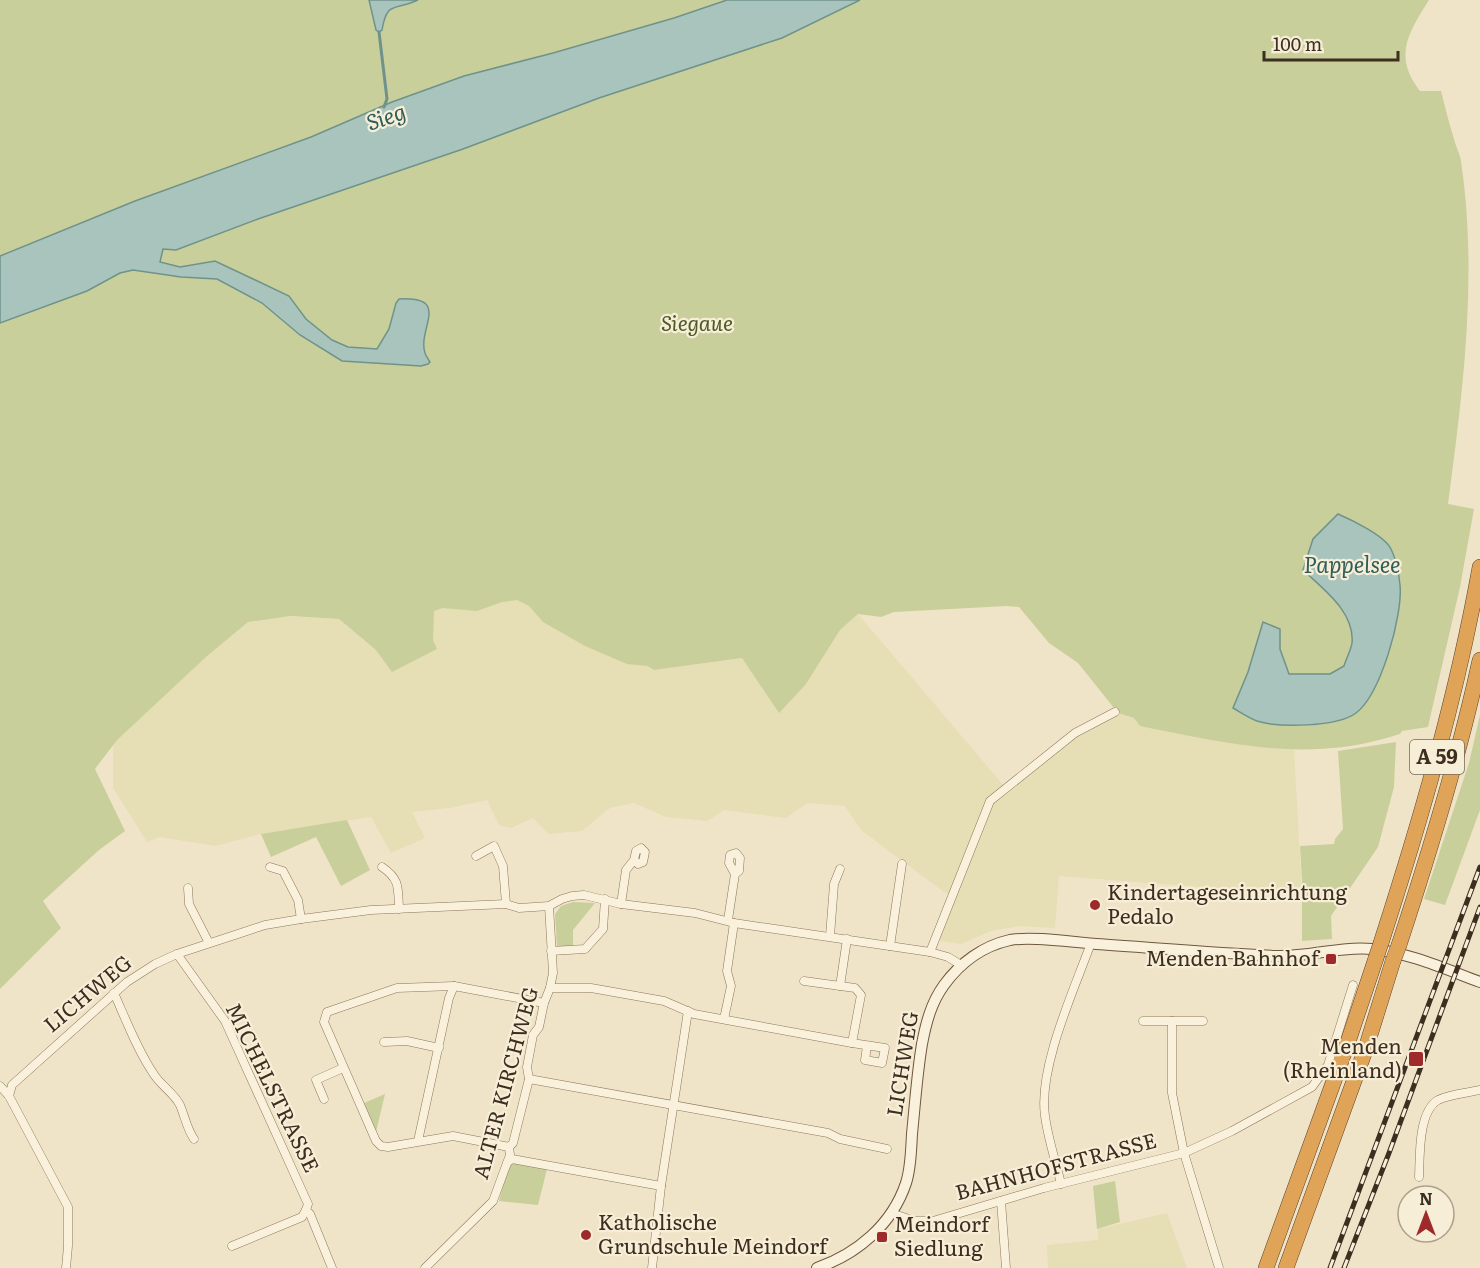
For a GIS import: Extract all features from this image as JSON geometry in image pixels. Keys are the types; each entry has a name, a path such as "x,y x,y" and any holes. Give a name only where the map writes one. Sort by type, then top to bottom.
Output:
{"highway":[{"name":"A 59","path":"1266,1268 1348,1042 1414,839 1459,671 1480,567"},
{"name":"A 59","path":"1286,1268 1366,1048 1432,844 1456,760 1480,660"}],"main road":[{"path":"961,965 990,945 1013,939 1279,956 1301,956 1355,948 1405,954 1480,982"},
{"name":"LICHWEG","path":"891,1212 906,1183 910,1162 920,1058 926,1023 939,993 961,965"},
{"path":"817,1268 830,1264 861,1246 877,1231 891,1212"}],"street":[{"path":"930,952 990,801 1075,733 1115,712"},
{"path":"476,856 494,846 503,866 506,904"},
{"path":"621,904 626,870 634,860"},
{"path":"890,945 902,864"},
{"path":"270,867 283,871 298,900 301,919"},
{"path":"382,867 392,874 398,884 399,909"},
{"path":"830,936 834,884 840,869"},
{"path":"724,1019 731,986 727,972 735,874"},
{"path":"188,888 189,904 209,943"},
{"name":"LICHWEG","path":"9,1096 12,1085 114,993 154,964 264,925 301,919 399,909 506,904 519,908 549,906 572,896 584,895 621,904 695,913 731,921 930,952 948,957 961,965"},
{"path":"551,951 585,949 603,929 605,899"},
{"name":"ALTER KIRCHWEG","path":"425,1268 493,1201 510,1155 509,1147 513,1143 529,1079 527,1067 533,1035 539,1027 550,988 552,973 549,906"},
{"path":"840,986 847,939"},
{"path":"1061,1184 1045,1116 1046,1087 1058,1035 1091,943"},
{"name":"MICHELSTRASSE","path":"177,954 225,1021 308,1204 306,1210 310,1214 332,1268"},
{"path":"804,981 855,988 861,995 852,1043"},
{"name":"BAHNHOFSTRASSE","path":"891,1212 915,1221 933,1221 1061,1184 1184,1153 1232,1131 1312,1086 1328,1065 1353,985"},
{"path":"418,1141 449,998 454,986"},
{"path":"509,1147 453,1136 388,1147 381,1146 366,1121 324,1022 327,1012 398,988 454,986 544,1003"},
{"path":"550,988 591,988 664,1001 694,1014 867,1046"},
{"path":"114,993 144,1060 156,1079 170,1091 179,1104 189,1132 194,1139"},
{"path":"652,1268 661,1186 688,1011"},
{"path":"1143,1021 1203,1021"},
{"name":"BAHNHOFSTRASSE","path":"1172,1021 1172,1093 1184,1153"},
{"path":"384,1042 407,1041 439,1048"},
{"path":"324,1099 316,1080 343,1068"},
{"path":"529,1079 828,1132 840,1139 886,1149"},
{"path":"0,1086 9,1096 68,1207 66,1268"},
{"path":"1419,1177 1420,1136 1433,1104 1444,1098 1480,1090"},
{"path":"1184,1153 1219,1268"},
{"path":"507,1163 512,1159 661,1186"},
{"path":"1001,1201 1006,1268"},
{"path":"232,1246 302,1217 306,1210"}],"shaded area":[{"path":"513,598 654,670 742,658 806,684 840,630 858,614 1004,786 988,800 950,894 944,892 861,830 845,806 807,803 786,818 724,810 707,821 666,817 634,803 610,808 582,831 549,834 533,818 511,828 499,825 487,800 450,808 412,812 425,838 391,853 371,817 261,834 215,846 160,837 147,842 113,788 113,742 246,614 339,619 393,664 433,608"},
{"path":"1118,713 1191,737 1294,749 1302,895 1059,876 1055,928 1019,926 991,931 961,944 940,941 993,803 1074,738"},
{"path":"1167,1213 1187,1268 1048,1268 1047,1245 1098,1240 1098,1229"}],"green space":[{"name":"Siegaue","path":"0,0 1429,0 1410,34 1405,56 1412,79 1420,91 1441,91 1461,161 1466,204 1468,290 1459,419 1448,504 1474,509 1460,587 1428,727 1402,731 1400,734 1367,743 1334,748 1302,749 1238,744 1140,726 1134,718 1118,713 1078,663 1049,643 1019,607 894,612 881,617 858,614 840,630 806,684 779,713 742,658 654,670 647,666 627,664 585,646 543,622 529,606 517,600 502,602 477,611 443,608 434,611 433,640 437,649 392,672 376,650 339,619 290,616 248,622 207,656 117,740 95,769 125,831 99,850 43,901 61,928 0,989"},
{"path":"1480,715 1480,810 1445,905 1424,899 1469,763"},
{"path":"1396,742 1394,787 1378,847 1331,916 1332,939 1302,941 1300,846 1334,844 1343,829 1338,751"},
{"path":"347,820 370,870 341,886 316,837 271,857 261,834"},
{"path":"573,902 595,903 573,930 573,946 557,947 555,914 561,906"},
{"path":"385,1094 376,1132 364,1103"},
{"path":"515,1163 547,1169 538,1205 499,1201 508,1167"},
{"path":"1115,1181 1120,1222 1097,1229 1093,1186"}],"water":[{"path":"369,0 418,0 390,10 379,32 376,30"},
{"name":"Sieg","path":"727,0 860,0 782,38 599,98 463,149 258,219 176,250 163,249 160,262 180,267 215,261 289,296 306,319 332,340 348,347 377,349 389,329 399,299 415,299 424,303 428,308 429,316 424,344 425,353 430,362 428,364 421,366 342,361 300,335 262,303 217,279 181,277 133,270 120,273 87,291 0,323 0,256 135,201 311,137 392,102 464,76 553,53"},
{"name":"Pappelsee","path":"1338,514 1382,539 1388,544 1396,562 1400,585 1398,615 1382,672 1365,703 1356,713 1347,718 1308,725 1279,725 1257,721 1233,708 1248,672 1263,622 1280,629 1280,649 1289,674 1330,674 1344,666 1351,649 1352,632 1343,611 1328,593 1303,570 1313,539"}],"waterway":[{"name":"Sieg","path":"379,32 387,99 384,107"}],"railway":[{"path":"1330,1268 1480,867"},
{"path":"1344,1268 1480,907"}],"place":[{"name":"Kindertageseinrichtung Pedalo","path":"1095,905"},
{"name":"Menden Bahnhof","path":"1331,959"},
{"name":"Menden (Rheinland)","path":"1416,1059"},
{"name":"Katholische Grundschule Meindorf","path":"586,1235"},
{"name":"Meindorf Siedlung","path":"882,1237"}]}
